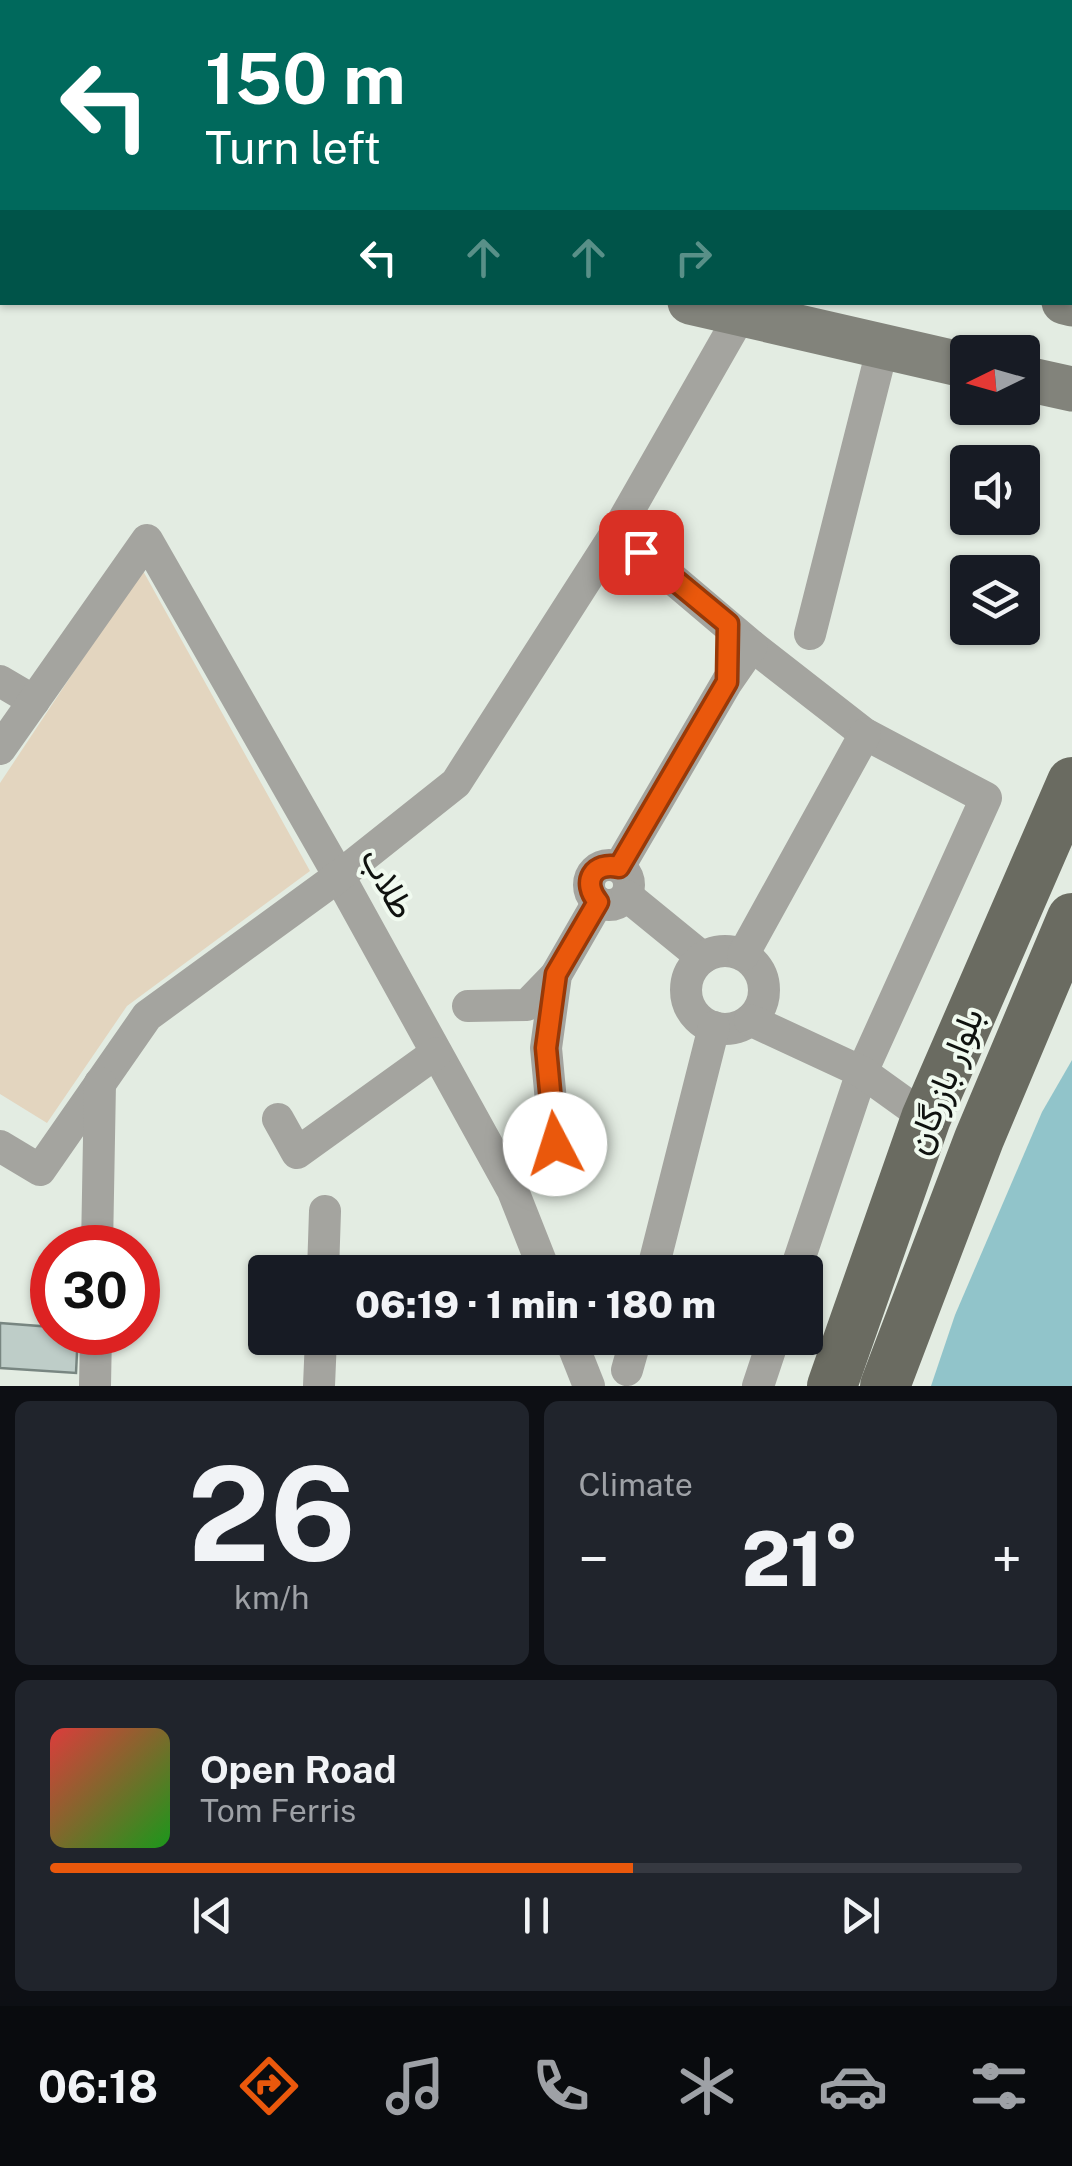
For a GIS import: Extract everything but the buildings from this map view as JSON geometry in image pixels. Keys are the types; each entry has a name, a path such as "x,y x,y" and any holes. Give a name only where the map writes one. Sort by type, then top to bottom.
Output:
{"main road":[{"name":"بلوار بازرگان","path":"832,1386 926,1118 1072,782"},
{"name":"بلوار بازرگان","path":"885,1386 979,1139 1072,918"}],"street":[{"path":"703,305 950,362"},
{"path":"0,1146 40,1170 147,1016 339,876 456,783 616,533 741,314"},
{"path":"810,634 882,346"},
{"path":"1040,382 1072,389"},
{"name":"طلاب","path":"34,701 148,540 513,1190 538,1255"},
{"path":"641,552 865,734 986,798 862,1072 802,1255"},
{"path":"468,1006 527,1005 556,974 615,888 727,682 740,634"},
{"path":"0,681 34,701 0,749"},
{"path":"743,956 865,734"},
{"path":"615,888 702,958"},
{"path":"723,951 743,956 754,963 764,986 758,1010 739,1026 714,1027 703,1022 689,1002 688,978 694,967 702,958 723,951"},
{"path":"555,1144 546,1048 556,974"},
{"path":"527,1005 546,1048"},
{"path":"750,1020 862,1072 926,1118"},
{"path":"656,1255 714,1027"},
{"path":"278,1119 297,1153 436,1053"},
{"path":"97,1225 100,1083"},
{"path":"324,1255 325,1210"},
{"path":"95,1386 96,1355"},
{"path":"319,1386 320,1355"},
{"path":"577,1355 589,1386"},
{"path":"627,1370 631,1355"},
{"path":"758,1386 768,1355"}],"shaded area":[{"path":"142,569 310,871 127,1006 47,1123 0,1094 0,783"}],"water":[{"path":"1072,1060 1072,1386 931,1386 955,1315 1042,1112"}],"route":[{"path":"555,1144 546,1048 556,974 598,902 590,892 590,878 606,865 619,867 727,682 728,624 641,552"}]}
